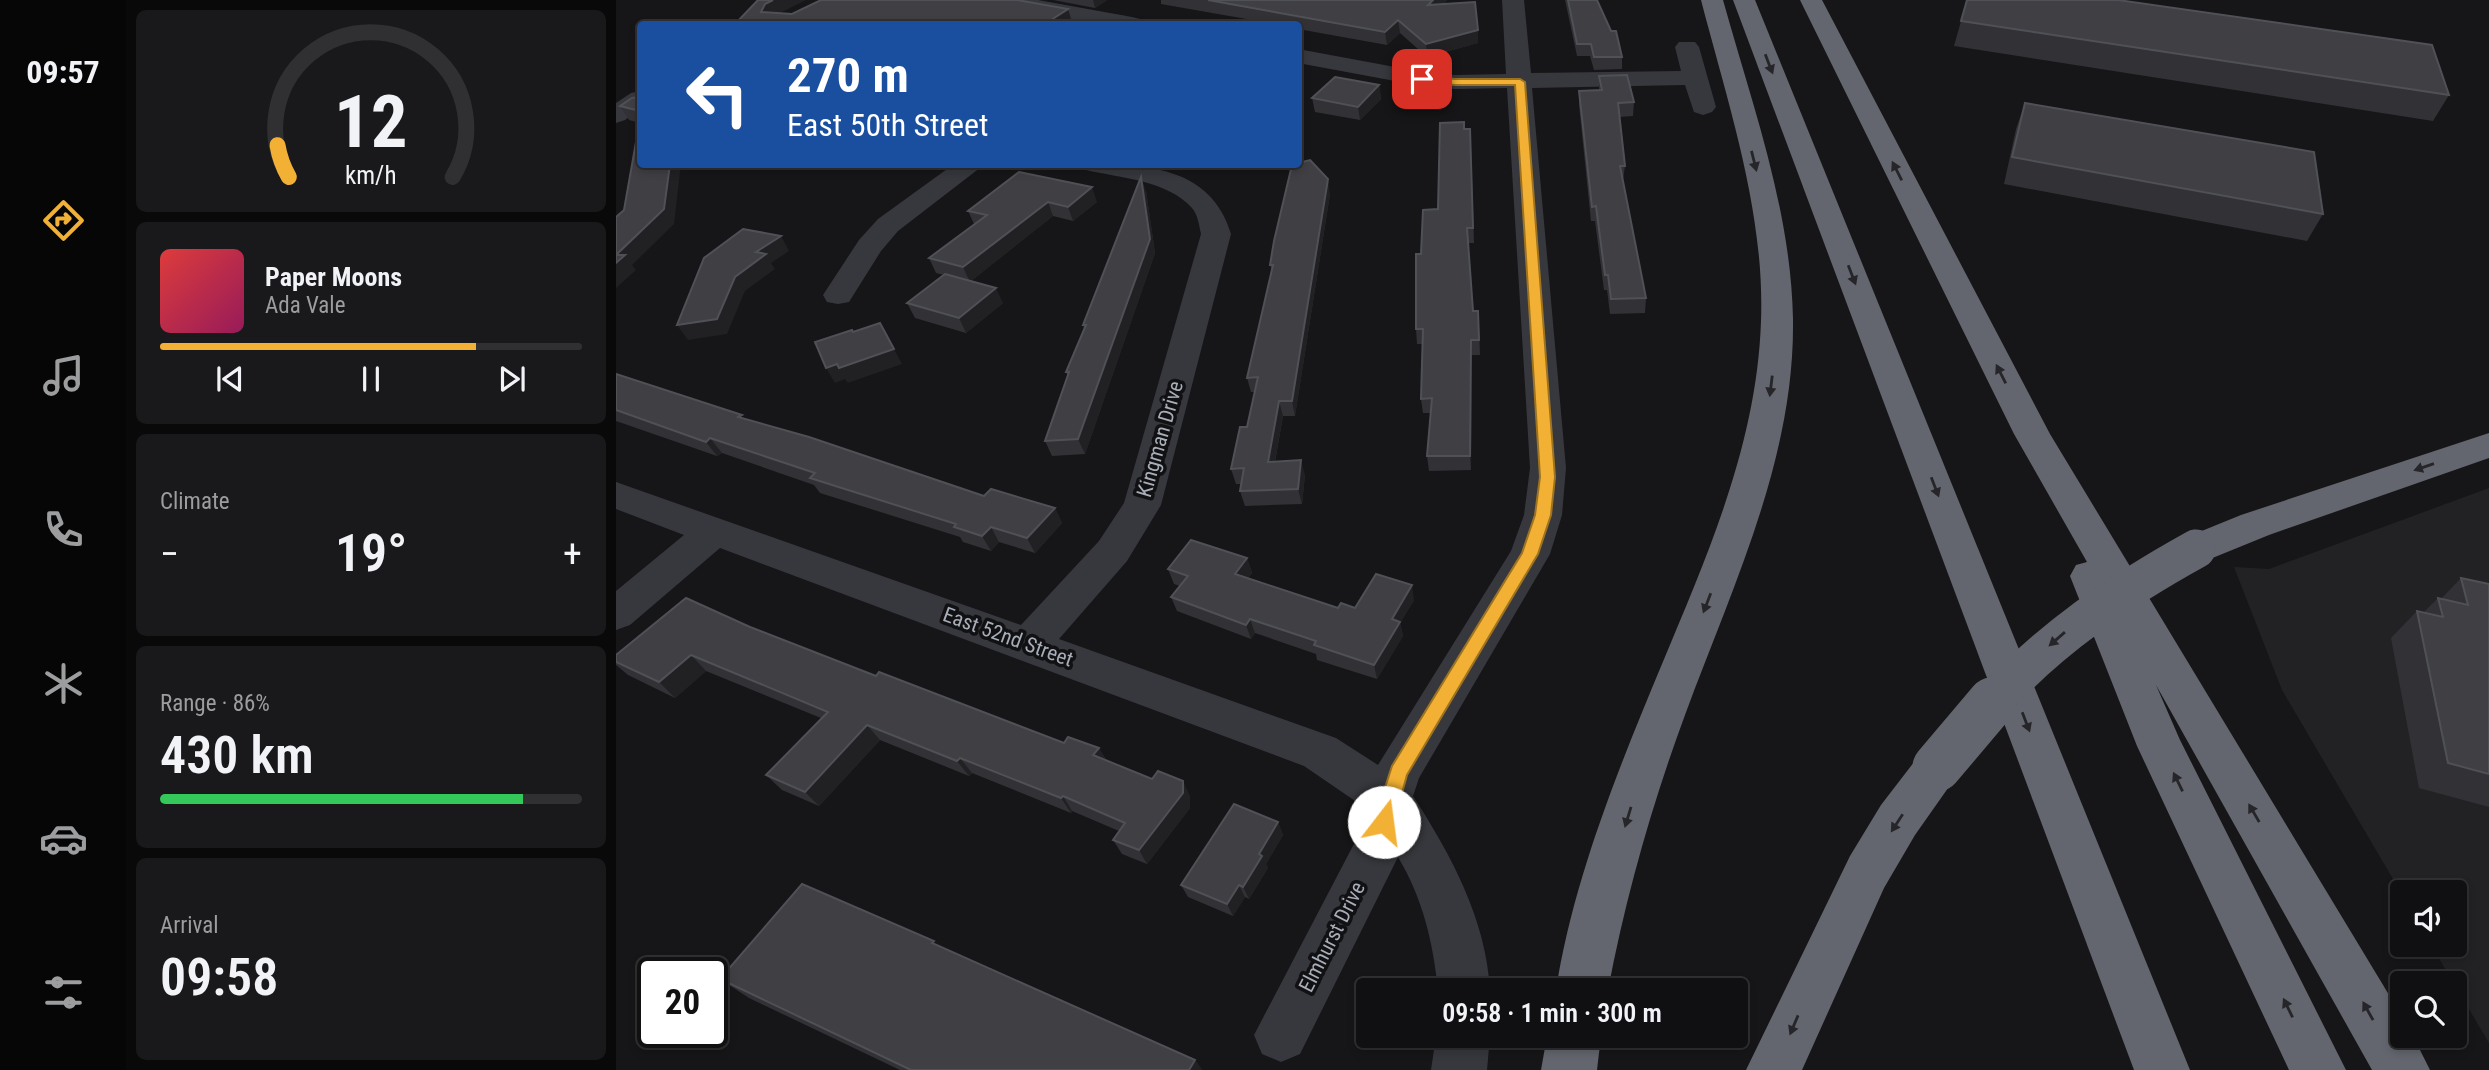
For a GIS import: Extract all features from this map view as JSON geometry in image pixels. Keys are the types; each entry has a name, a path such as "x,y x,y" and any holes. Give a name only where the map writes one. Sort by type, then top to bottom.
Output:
{"highway":[{"path":"1586,978 1642,770 1745,504 1767,419 1777,322 1775,267 1768,217 1712,0"},
{"path":"1744,0 2162,1070"},
{"path":"1811,0 2032,434 2308,904 2402,1070"},
{"path":"2032,434 2160,746 2318,1070"},
{"path":"1774,1070 1867,872 1898,820 1937,767 2008,683 2059,638 2129,585 2196,549 2255,525 2489,445"},
{"path":"1569,1070 1572,1048"}],"street":[{"path":"1002,0 1116,21"},
{"name":"Elmhurst Drive","path":"1282,1035 1379,845 1398,772 1530,554 1543,515 1548,468 1513,0"},
{"path":"1687,47 1703,107"},
{"path":"1302,57 1422,79 1455,82 1695,78"},
{"path":"616,115 637,100"},
{"path":"838,295 869,246 888,225 966,168"},
{"name":"Kingman Drive","path":"1030,644 1113,551 1142,505 1214,243 1216,225 1203,203 1177,185 1111,168"},
{"name":"East 52nd Street","path":"616,495 1320,752 1389,799"},
{"path":"616,614 714,531"},
{"path":"1389,799 1437,879 1453,923 1463,964 1464,978"},
{"path":"1459,1070 1462,1048"}],"shaded area":[{"path":"2489,488 2489,1043 2467,1006 2467,971 2446,971 2438,957 2467,957 2467,880 2394,880 2282,690 2234,567 2269,569"}],"building":[{"path":"758,0 773,0 765,4 761,12 792,14 821,0 1017,0 1068,9 1050,21 738,21"},
{"path":"1208,0 1433,0 1428,5 1475,2 1478,30 1426,44 1398,20 1385,32"},
{"path":"1568,0 1597,0 1611,31 1616,31 1622,57 1594,57 1591,44 1577,44"},
{"path":"1967,0 2118,0 2432,45 2449,95 1961,21"},
{"path":"1627,75 1634,102 1618,103 1625,166 1620,166 1646,298 1611,299 1608,275 1605,275 1596,206 1592,207 1579,91 1602,90 1599,76"},
{"path":"1335,77 1379,85 1358,107 1312,98"},
{"path":"637,97 637,110 620,106"},
{"path":"2025,103 2314,152 2323,214 2012,157"},
{"path":"1464,122 1464,129 1470,129 1473,228 1467,228 1473,311 1478,311 1479,340 1471,340 1470,456 1427,456 1432,398 1421,399 1423,329 1416,329 1416,254 1421,254 1423,210 1438,209 1440,123"},
{"path":"637,136 637,168 669,168 664,209 616,255 616,217 624,210"},
{"path":"1310,160 1328,179 1292,401 1279,401 1268,462 1301,460 1298,489 1240,491 1244,468 1231,469 1240,427 1247,427 1258,377 1247,378 1273,265 1270,265 1274,241 1291,168 1302,168 1302,162"},
{"path":"1019,172 1092,187 1068,207 1048,202 963,267 929,258 987,215 968,211"},
{"path":"1141,177 1150,239 1078,439 1045,441 1069,372 1066,372 1086,325 1083,325"},
{"path":"743,229 781,236 756,252 766,254 735,277 717,319 677,325 704,258"},
{"path":"616,255 625,255 616,263"},
{"path":"945,274 996,288 959,318 907,303"},
{"path":"880,323 894,349 839,368 837,364 826,368 815,342"},
{"path":"616,374 742,415 738,417 809,437 984,496 991,489 1055,508 1027,538 991,527 982,536 954,527 956,524 810,478 815,473 710,438 706,442 616,410"},
{"path":"1191,540 1247,558 1235,574 1338,608 1341,603 1355,608 1376,574 1412,585 1392,619 1400,622 1374,665 1314,645 1316,641 1250,619 1246,625 1171,597 1188,576 1168,569"},
{"path":"2461,578 2489,584 2489,774 2448,763 2417,611 2443,617 2438,598 2468,605"},
{"path":"686,598 750,627 876,676 879,672 1064,743 1068,737 1099,748 1093,755 1152,779 1158,771 1183,781 1183,793 1139,850 1113,840 1125,823 1063,796 1061,798 960,758 957,761 867,725 805,792 766,775 828,712 691,655 659,682 616,662 616,655"},
{"path":"1234,804 1278,822 1243,887 1239,885 1227,904 1181,885"},
{"path":"802,884 1195,1060 1189,1070 911,1070 728,983 728,970"}],"route":[{"path":"1384,822 1398,772 1530,554 1543,515 1548,477 1520,82 1422,79"}]}
